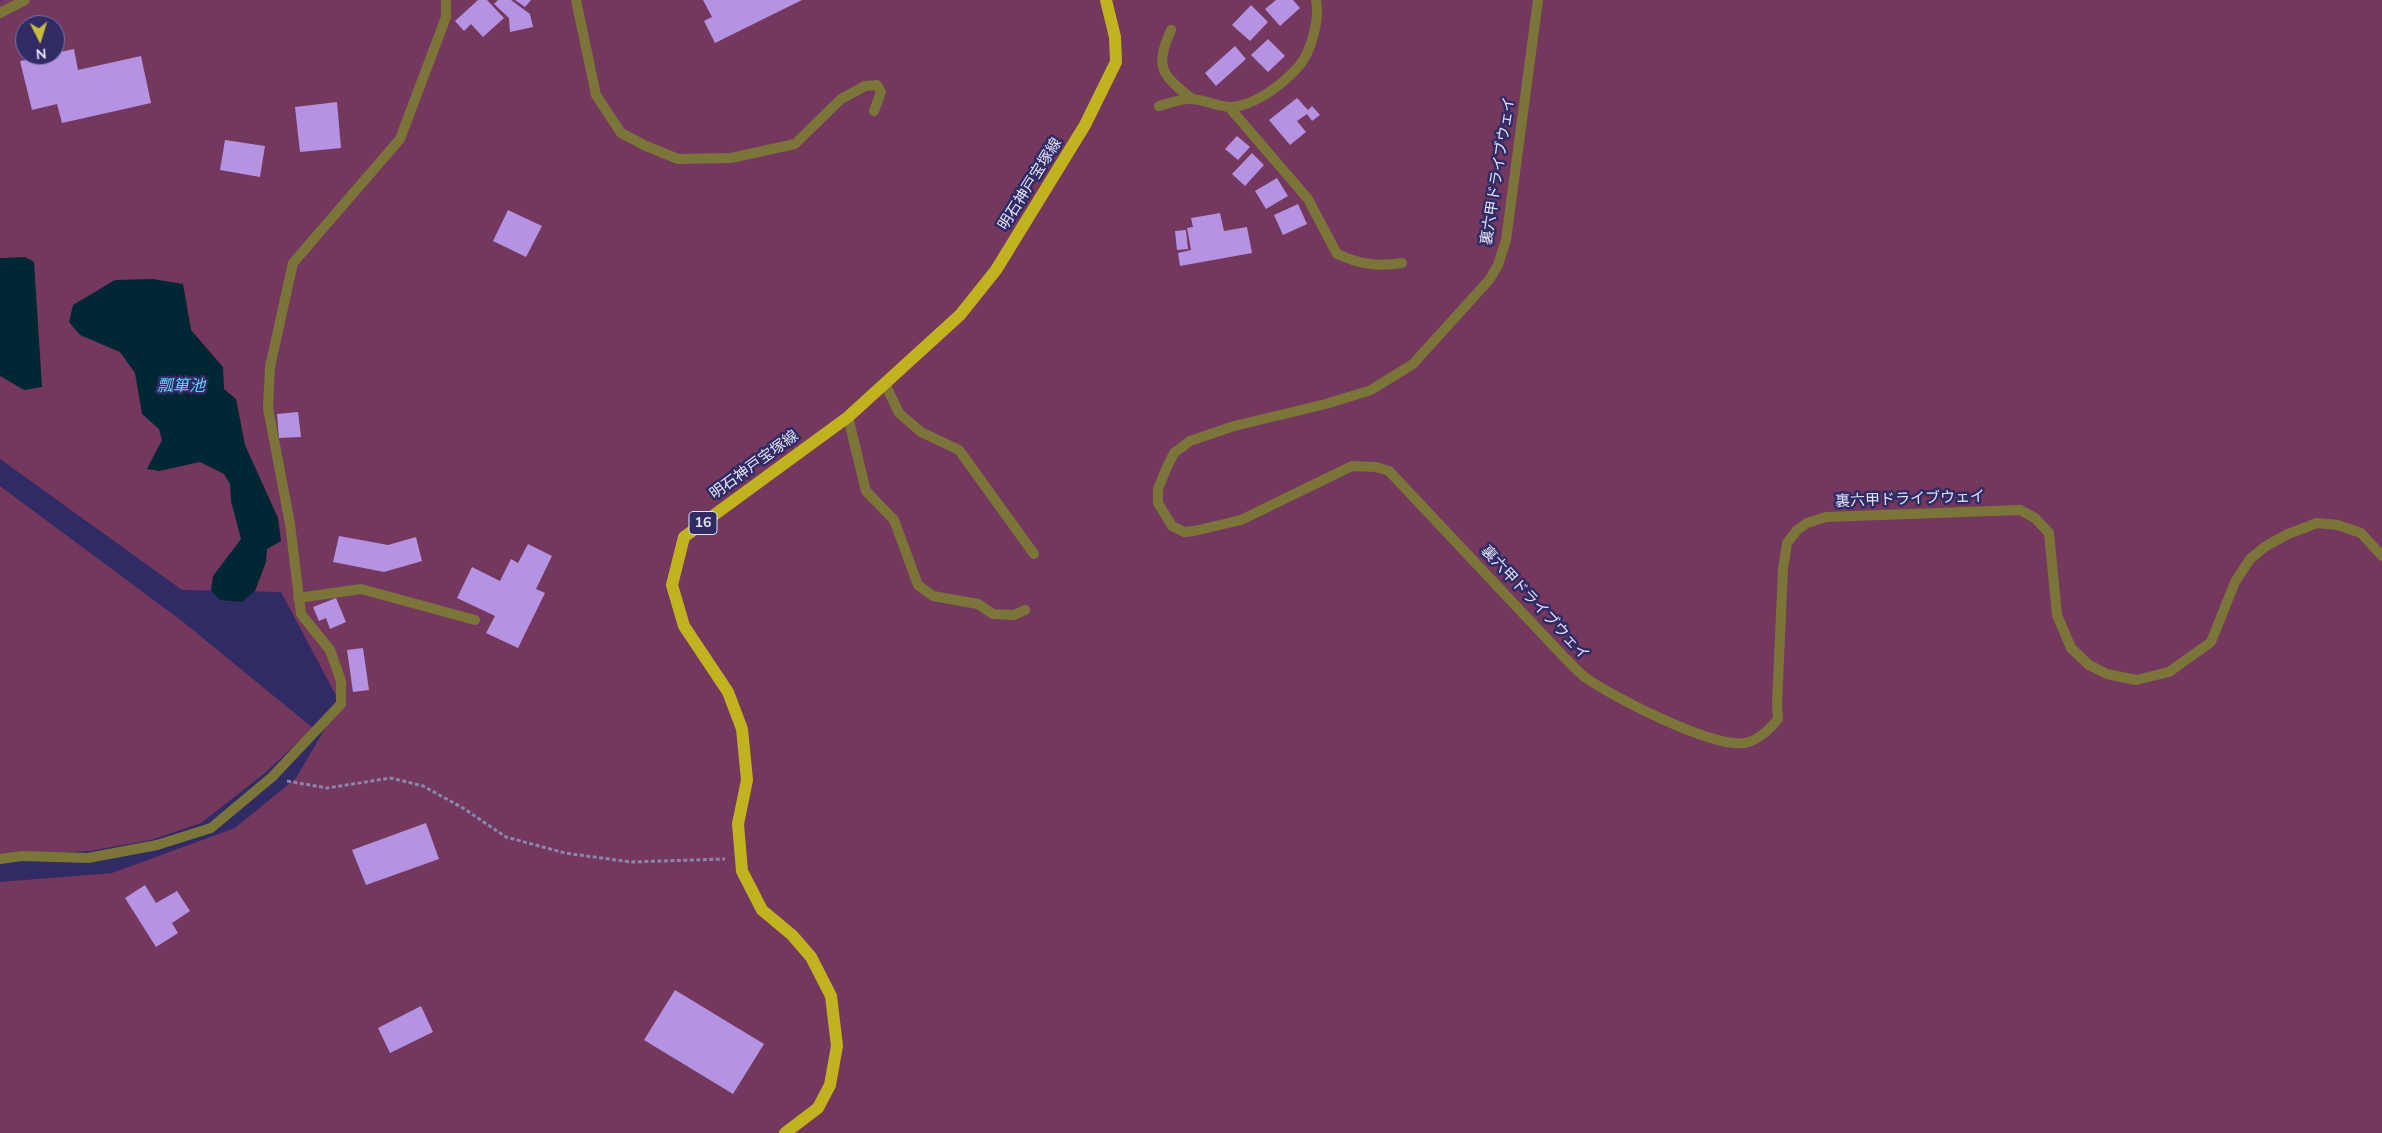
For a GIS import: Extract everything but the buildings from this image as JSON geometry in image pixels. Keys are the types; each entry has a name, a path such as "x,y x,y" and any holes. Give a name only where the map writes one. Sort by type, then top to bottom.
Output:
{"main road":[{"name":"明石神戸宝塚線","path":"785,1133 818,1108 830,1085 837,1046 831,996 812,957 792,935 762,910 742,871 738,824 747,780 742,729 728,692 684,626 672,585 684,537 848,417 960,315 996,270 1085,125 1116,62 1115,37 1106,0"}],"street":[{"path":"0,13 25,0"},
{"path":"0,859 22,856 88,858 157,846 211,828 272,777 341,704 342,680 330,650 301,614 290,524 268,408 270,367 294,263 400,139 446,17 445,0"},
{"path":"576,0 596,95 621,133 678,159 731,158 795,144 841,99 865,86 877,85 881,92 874,111"},
{"path":"1159,106 1192,99 1229,107 1251,103 1257,99 1300,65 1311,42 1317,15 1316,0"},
{"name":"裏六甲ドライブウェイ","path":"1538,0 1506,240 1498,265 1489,280 1413,364 1371,390 1326,404 1234,426 1190,441 1174,453 1158,489 1158,504 1172,526 1184,532 1215,528 1240,520 1352,466 1376,467 1389,471 1586,678 1669,722 1721,741 1745,743 1768,732 1778,719 1777,704 1783,579 1787,542 1807,523 1826,517 2020,510 2035,518 2049,533 2057,615 2071,648 2090,664 2107,674 2136,680 2169,672 2211,642 2235,582 2250,559 2266,546 2288,534 2317,523 2338,525 2362,533 2382,556"},
{"path":"1171,30 1162,51 1162,63 1167,77 1192,99"},
{"path":"1229,107 1308,199 1337,254 1369,265 1385,266 1402,263"},
{"path":"886,384 899,413 921,432 959,450 1034,554"},
{"path":"848,417 866,491 894,520 918,585 934,596 978,604 992,614 1014,615 1025,610"},
{"path":"298,598 361,589 475,620"}],"path":[{"path":"272,777 327,788 391,778 423,786 463,808 506,837 565,853 631,862 727,859 742,871"}],"shaded area":[{"path":"2,0 2382,0 2382,1133 0,1133 0,882 112,873 235,828 296,778 340,703 281,592 182,590 0,459 0,1"},
{"path":"0,486 182,621 313,728 265,773 201,823 151,840 90,851 0,856"}],"water":[{"path":"25,257 34,262 42,387 24,390 0,376 0,258"},
{"name":"瓢箪池","path":"153,279 183,284 191,330 223,367 224,389 236,399 245,445 278,518 281,541 267,549 266,562 255,591 242,602 220,600 211,590 213,576 241,539 231,501 230,484 224,474 200,462 159,471 147,469 162,440 159,429 142,414 135,373 120,352 80,335 69,322 73,305 115,280"}]}
